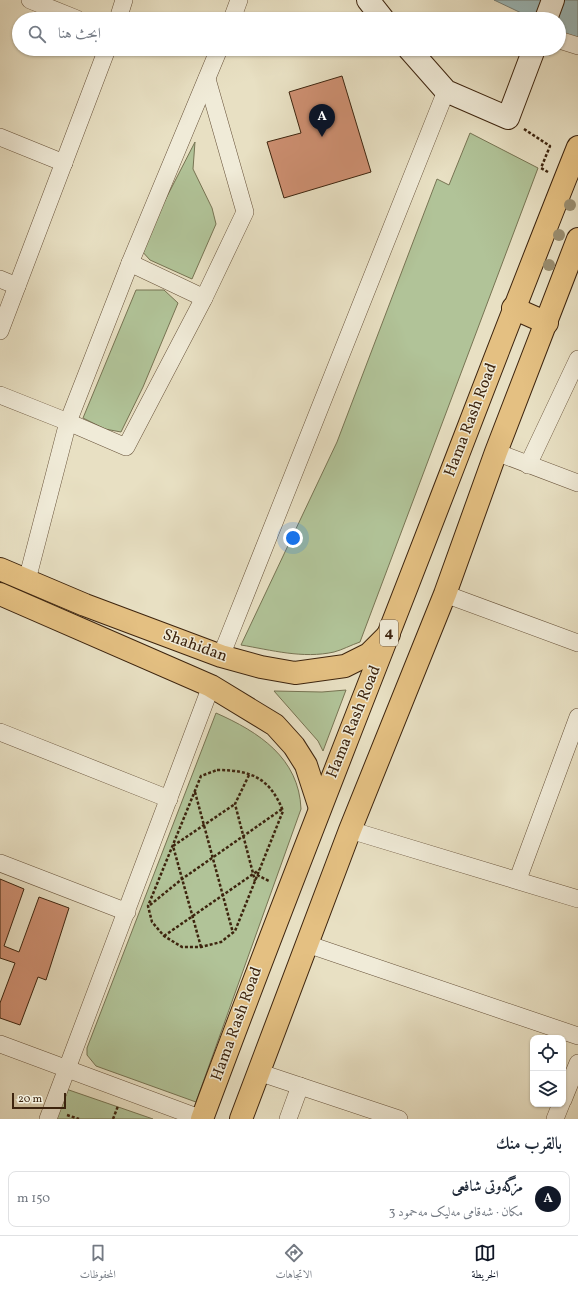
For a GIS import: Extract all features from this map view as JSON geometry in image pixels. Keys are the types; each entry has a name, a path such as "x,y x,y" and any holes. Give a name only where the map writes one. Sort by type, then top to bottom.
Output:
{"main road":[{"name":"Hama Rash Road","path":"202,1119 513,308 578,147"},
{"name":"4","path":"241,1119 350,830 445,594 496,452 578,240"},
{"path":"513,308 547,323"},
{"name":"Shahidan","path":"0,569 84,605 221,656 261,667 295,673 318,671 345,666 369,654 389,634"},
{"path":"0,594 211,686 275,725 294,746 306,765 320,808"},
{"path":"76,627 84,605"}],"street":[{"path":"30,0 60,12"},
{"path":"120,12 124,0"},
{"path":"235,12 239,0"},
{"path":"368,0 377,12"},
{"path":"549,12 554,0"},
{"path":"566,42 578,46"},
{"path":"0,331 104,56"},
{"path":"27,580 68,422 130,263 216,56"},
{"path":"415,56 446,91 508,118 531,56"},
{"path":"0,395 68,422 126,448 204,298 245,212 207,79"},
{"path":"221,656 446,91"},
{"path":"0,137 64,163"},
{"path":"130,263 204,298"},
{"path":"0,279 17,286"},
{"path":"528,465 578,359"},
{"path":"496,452 578,483"},
{"path":"445,594 578,643"},
{"path":"48,1119 211,686"},
{"path":"518,879 578,717"},
{"path":"0,732 169,799"},
{"path":"350,830 518,879 578,899"},
{"path":"0,862 126,912"},
{"path":"307,944 578,1036"},
{"path":"1,1049 67,1070 202,1119"},
{"path":"566,1092 578,1062"},
{"path":"258,1072 399,1119"},
{"path":"288,1119 300,1086"},
{"path":"555,1119 560,1107"}],"path":[{"path":"508,118 550,146 541,168 552,174"},
{"path":"217,770 238,770 249,774 258,778 276,794 283,811 233,933 221,942 201,947 182,947 164,936 152,922 148,906 201,776 217,770"},
{"path":"173,846 235,804 249,774"},
{"path":"195,792 233,933"},
{"path":"235,804 255,881"},
{"path":"148,906 182,879 282,809"},
{"path":"173,846 201,947"},
{"path":"164,936 260,869"},
{"path":"257,875 269,881"},
{"path":"66,1114 79,1119"}],"green space":[{"path":"470,133 538,168 360,642 334,652 311,655 287,653 241,645 337,442 437,179 449,185"},
{"path":"195,142 193,169 212,208 216,224 192,279 150,260 140,249"},
{"path":"136,290 164,290 178,303 143,387 121,432 105,429 83,418"},
{"path":"346,690 323,751 318,741 274,691 322,692"},
{"path":"216,713 232,720 261,738 285,761 293,775 299,791 301,809 196,1102 96,1066 87,1055 87,1048"},
{"path":"66,1089 153,1119 55,1119"}],"water":[{"path":"494,0 578,0 578,40 566,34 566,12 519,12"}],"building":[{"path":"342,76 371,172 284,198 267,142 301,133 289,92"},
{"path":"0,879 24,889 4,946 19,952 39,897 69,908 46,980 38,977 20,1025 0,1018 0,1003 15,963 0,958"}],"place":[{"name":"مزگەوتی شافعی","path":"322,137"}]}
